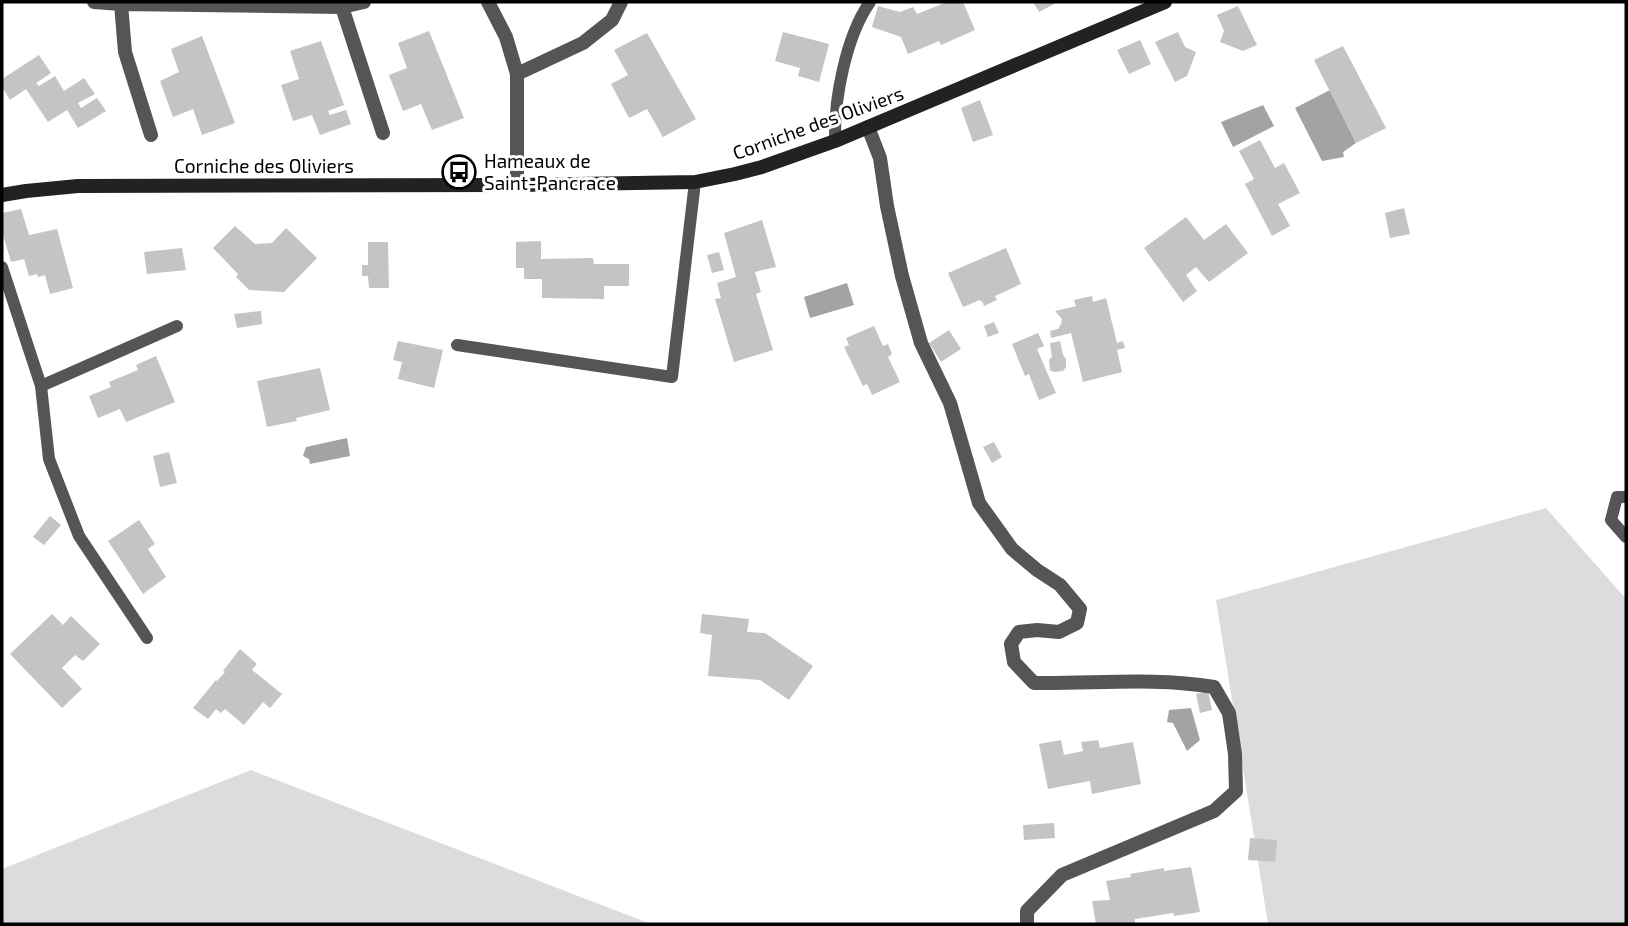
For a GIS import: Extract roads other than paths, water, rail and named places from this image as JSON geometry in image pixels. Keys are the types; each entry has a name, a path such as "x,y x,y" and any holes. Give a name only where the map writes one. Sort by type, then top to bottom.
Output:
{"street":[{"path":"94,2 342,7 364,2"},
{"path":"488,2 506,37 517,74 517,185"},
{"path":"517,74 583,43 612,20 621,2"},
{"name":"Corniche des Oliviers","path":"2,195 78,186 695,182 762,167 835,141 1165,2"},
{"path":"121,4 125,52 151,135"},
{"path":"342,7 383,133"},
{"path":"868,127 880,158 902,276 921,343 950,403 979,503 1012,549 1060,585 1080,609 1077,623 1059,632 1019,632 1011,644 1014,662 1034,683 1153,681 1214,687 1229,713 1236,791 1214,811 1062,876 1027,911 1027,924"}],"lane":[{"path":"835,141 834,122 839,88 849,48 861,15 870,2"},
{"path":"457,345 672,377 695,182"},
{"path":"2,267 41,386 49,458 79,536 147,638"},
{"path":"41,386 177,326"},
{"path":"1626,497 1617,497 1611,520 1626,537"}],"place":[{"name":"Hameaux de Saint-Pancrace","path":"459,172"}]}
